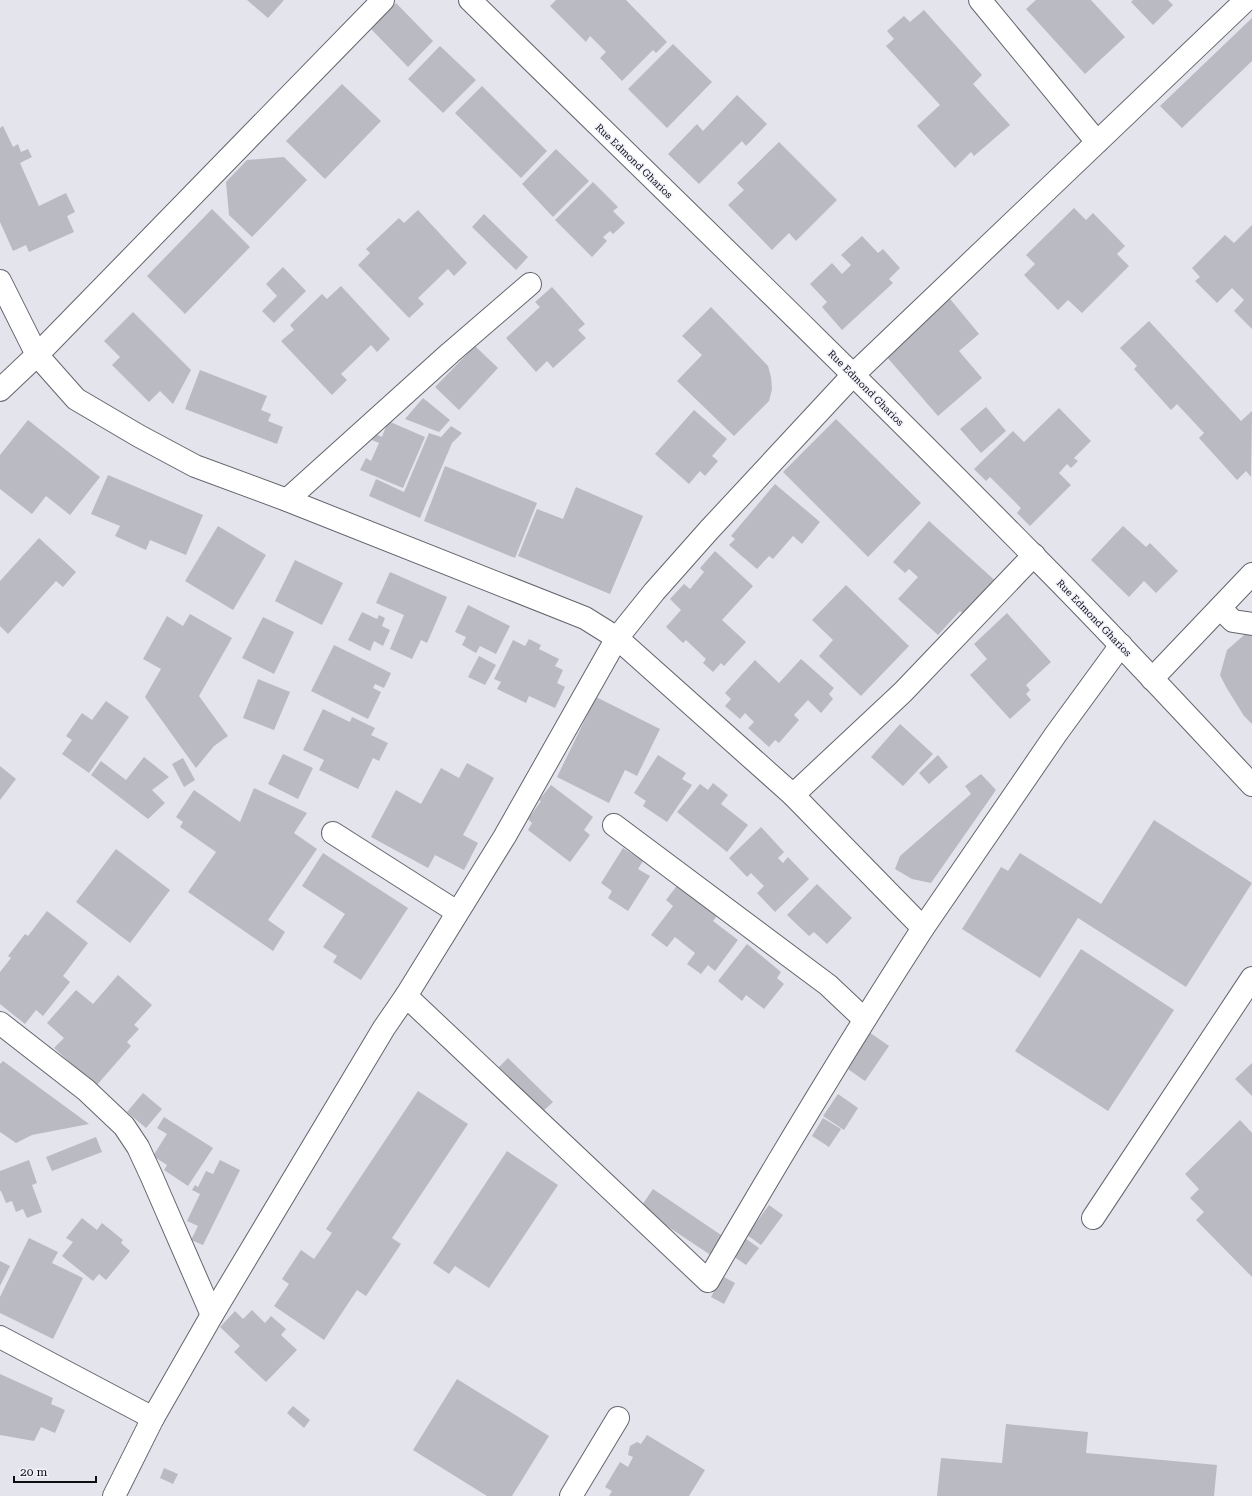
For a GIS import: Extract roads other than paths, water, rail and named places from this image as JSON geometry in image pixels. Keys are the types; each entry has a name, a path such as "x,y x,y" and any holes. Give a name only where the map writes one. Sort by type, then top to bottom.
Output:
{"street":[{"path":"0,390 37,355 383,0"},
{"name":"Rue Edmond Gharios","path":"470,0 853,375 1034,555 1121,645 1252,785"},
{"path":"980,0 1097,142"},
{"path":"114,1496 153,1418 212,1315 384,1028 406,996 505,836 617,638 654,592 709,530 853,375 1246,0"},
{"path":"0,281 37,355 76,399 133,432 195,466 287,500 585,618 617,638 792,795 923,928"},
{"path":"287,500 450,353 530,284"},
{"path":"792,795 903,692 1034,555"},
{"path":"1152,679 1252,574"},
{"path":"1220,608 1233,621 1252,624"},
{"path":"406,996 708,1281 769,1176 864,1019 923,928 1056,734 1121,645"},
{"path":"614,825 828,985 864,1019"},
{"path":"333,832 457,912"},
{"path":"1093,1218 1252,978"},
{"path":"0,1023 86,1090 124,1126 138,1147 212,1315"},
{"path":"0,1337 153,1418"},
{"path":"571,1496 618,1418"}]}
